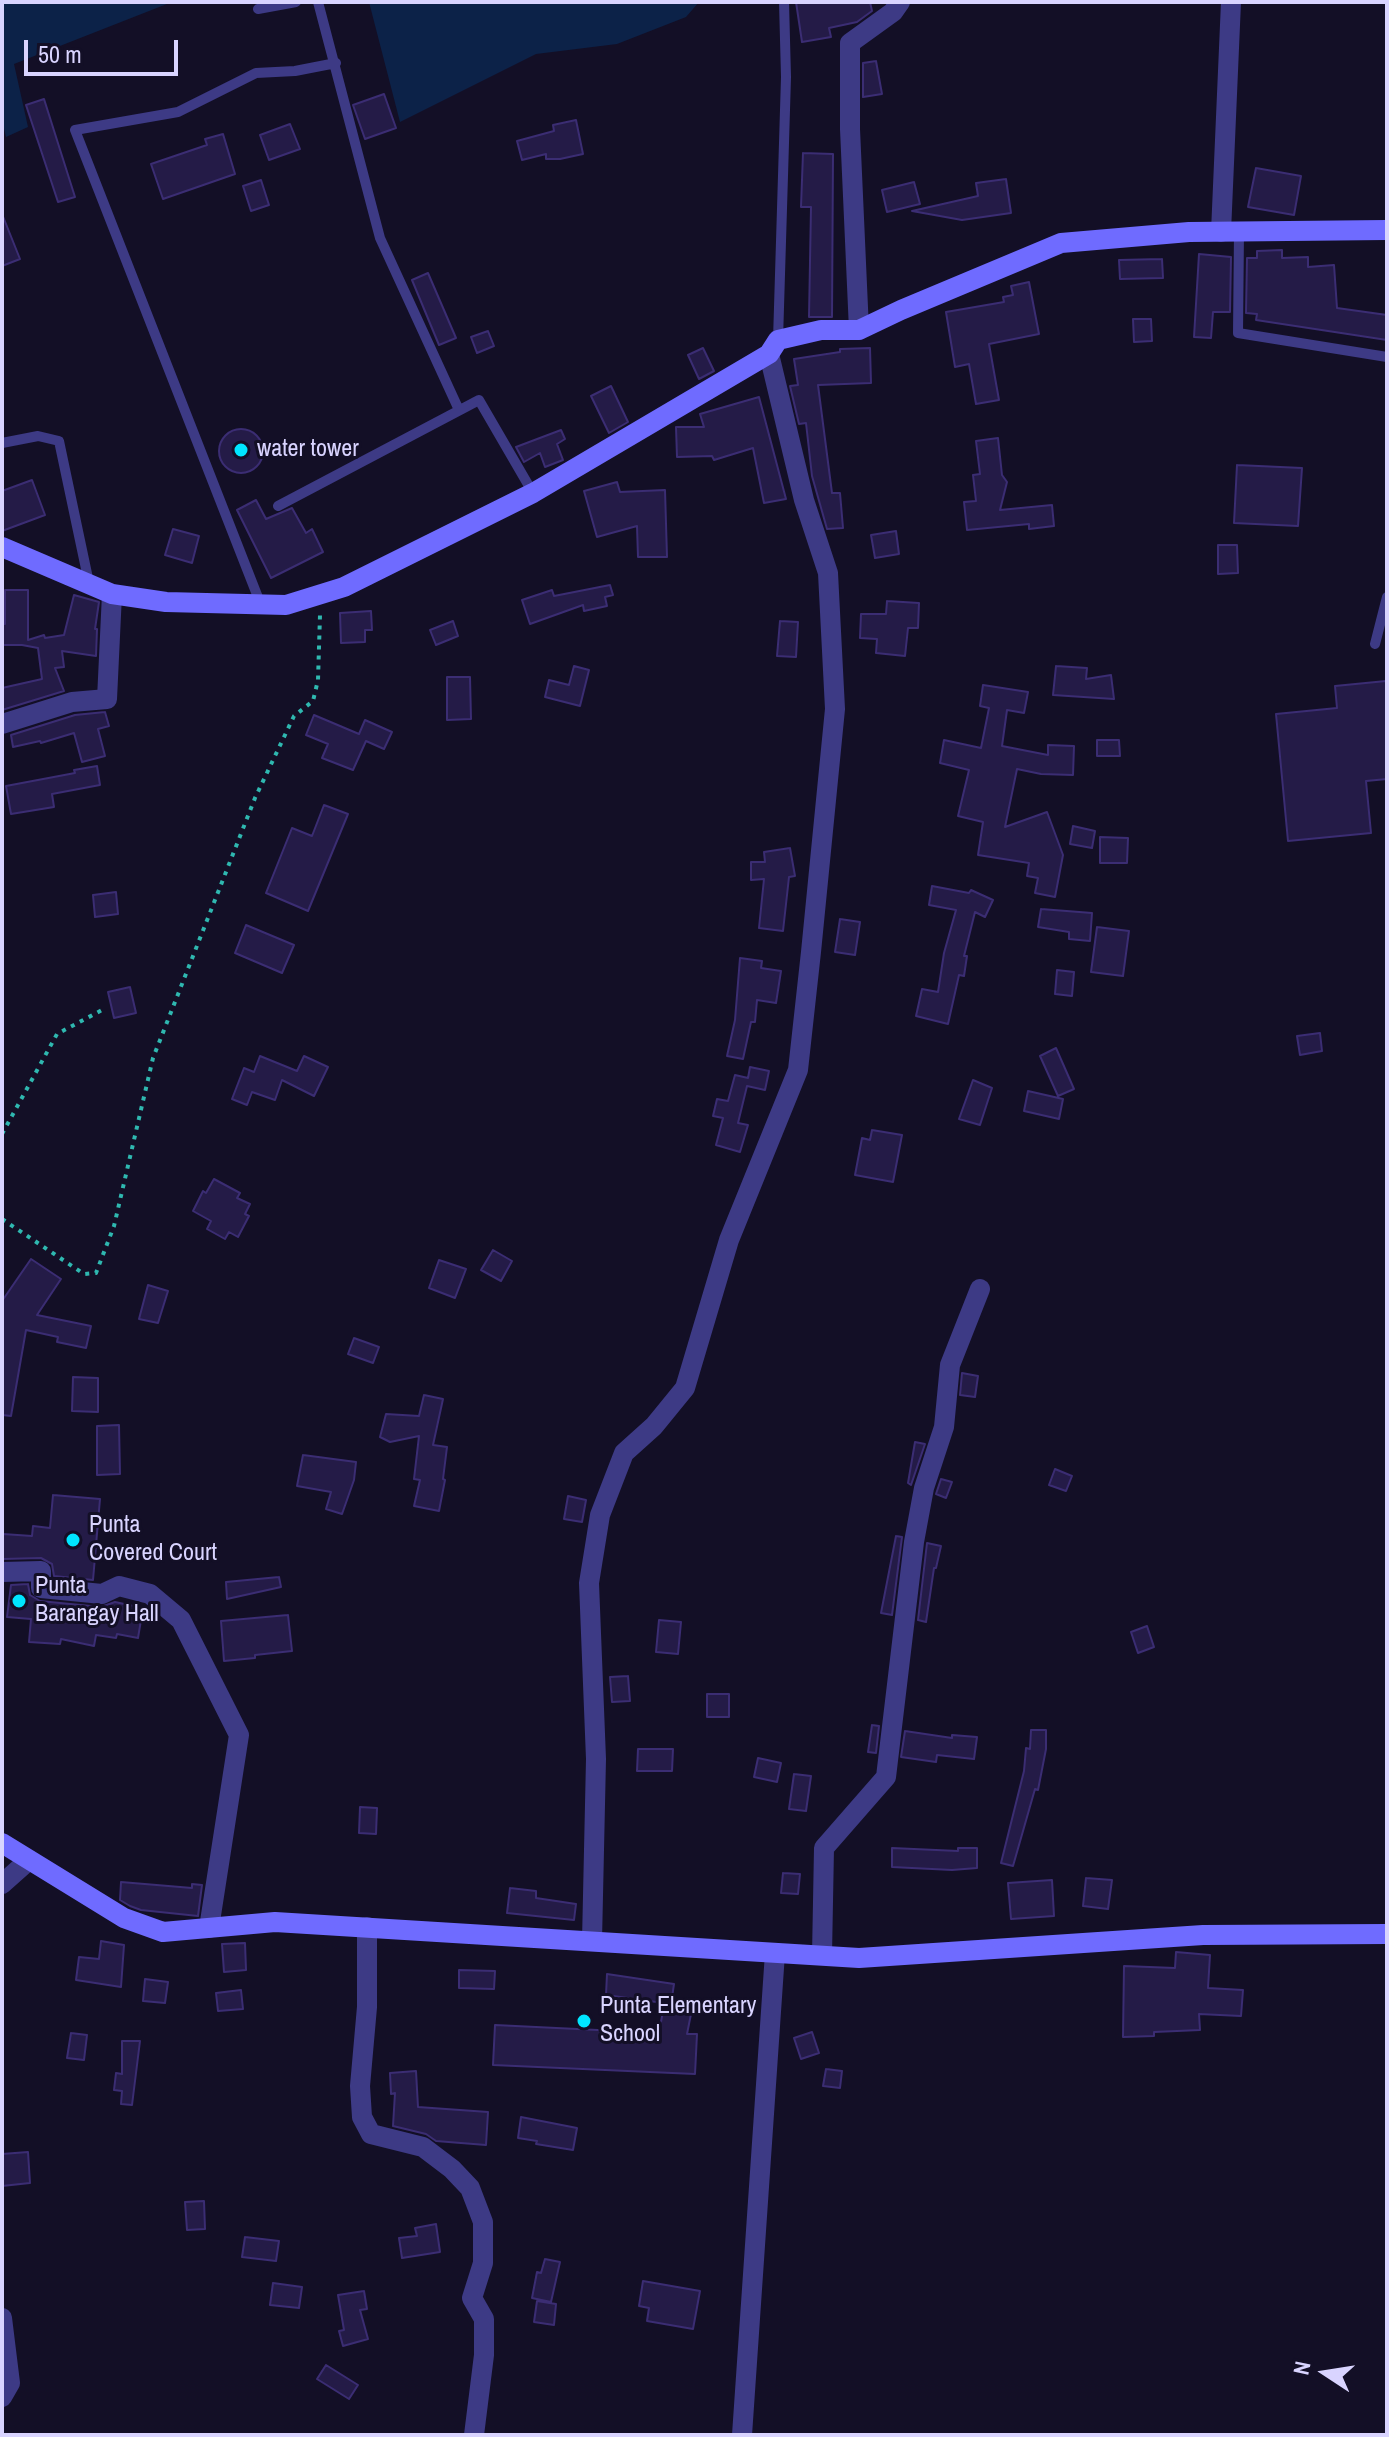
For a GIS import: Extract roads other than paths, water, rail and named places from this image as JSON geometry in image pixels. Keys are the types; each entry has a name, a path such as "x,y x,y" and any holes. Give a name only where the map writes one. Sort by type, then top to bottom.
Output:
{"street":[{"path":"859,330 850,129 850,43 893,12 900,2"},
{"path":"1230,232 1231,2"},
{"path":"2,547 112,594 166,602 286,605 344,587 533,493 773,347 821,330 859,330 1061,243 1230,232 1387,230"},
{"path":"592,1941 596,1759 589,1583 600,1515 624,1453 654,1426 685,1388 729,1240 798,1070 835,709 828,573 804,500 773,347"},
{"path":"2,724 72,702 107,699 112,594"},
{"path":"822,1955 824,1848 886,1777 914,1542 924,1488 944,1427 950,1365 980,1289"},
{"path":"2,1572 41,1571 41,1588 102,1594 119,1586 150,1594 181,1620 239,1735 209,1928"},
{"path":"2,1843 124,1918 163,1932 275,1922 859,1958 1203,1935 1387,1934"},
{"path":"2,1884 29,1860"},
{"path":"367,1927 367,2007 360,2086 362,2117 371,2134 423,2147 452,2169 470,2188 483,2222 483,2263 472,2298 484,2319 484,2355 474,2435"},
{"path":"742,2435 775,1953"},
{"path":"2,2318 10,2383 2,2397"}],"lane":[{"path":"258,9 296,2"},
{"path":"318,2 380,238 459,410"},
{"path":"773,347 786,77 784,2"},
{"path":"261,605 75,130 178,112 256,73 295,71 336,63"},
{"path":"1230,232 1238,333 1387,357"},
{"path":"278,506 479,400 533,493"},
{"path":"2,443 38,436 59,441 89,585"},
{"path":"1375,644 1387,597"}],"water":[{"path":"2,2 172,2 14,64 28,127 6,137 2,120"},
{"path":"369,2 699,2 686,17 617,44 536,54 400,122"}],"place":[{"name":"water tower","path":"241,450"},
{"name":"Punta Covered Court","path":"73,1540"},
{"name":"Punta Barangay Hall","path":"19,1601"},
{"name":"Punta Elementary School","path":"584,2021"}]}
